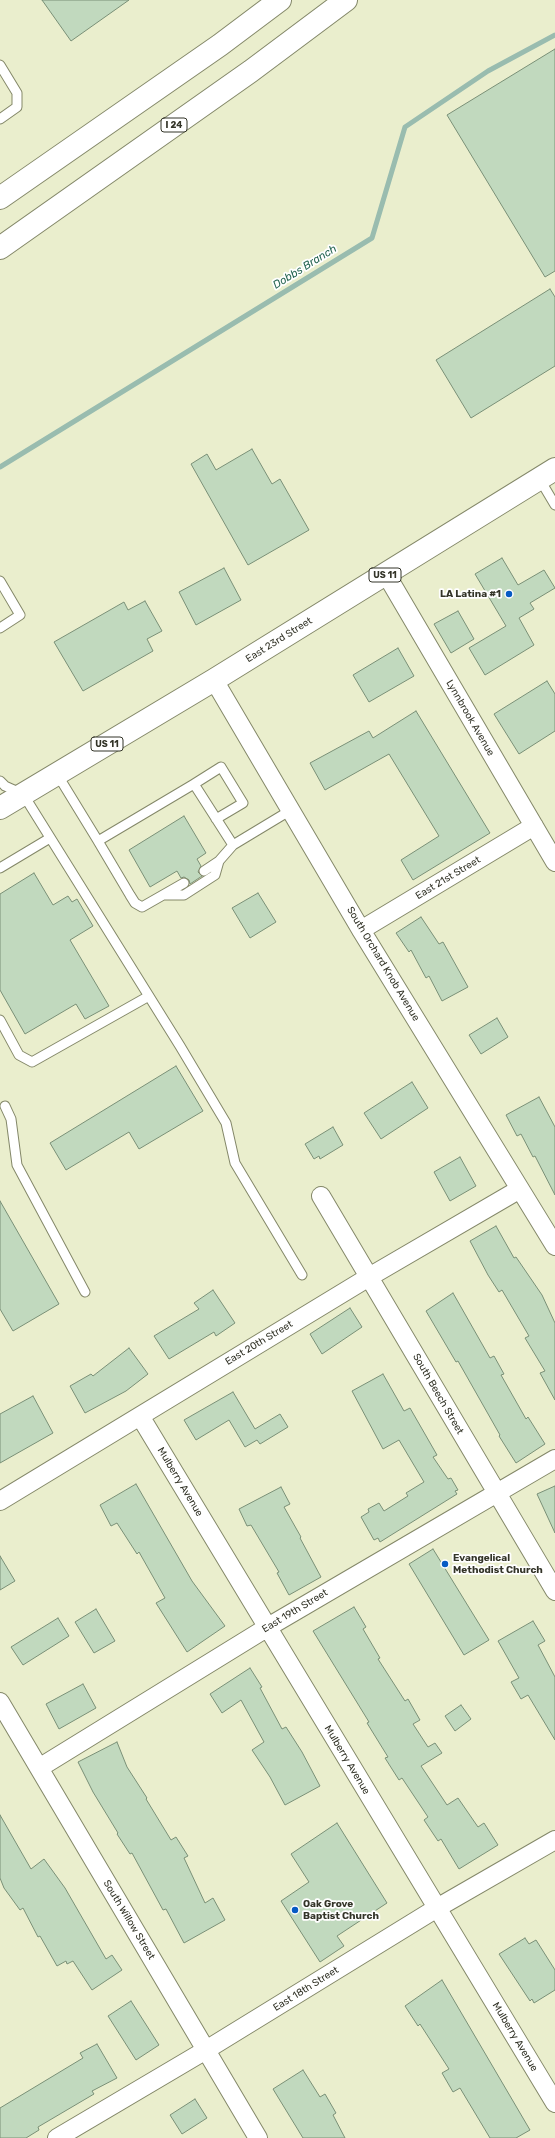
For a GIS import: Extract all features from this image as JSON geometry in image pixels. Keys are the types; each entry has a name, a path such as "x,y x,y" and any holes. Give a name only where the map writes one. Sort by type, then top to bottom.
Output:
{"main road":[{"path":"0,198 220,45 280,0"},
{"name":"I 24","path":"0,248 252,71 346,0"},
{"name":"East 23rd Street","path":"0,808 214,680 547,473"}],"street":[{"name":"Lynnbrook Avenue","path":"386,574 555,862"},
{"name":"South Orchard Knob Avenue","path":"214,680 361,930 555,1246"},
{"name":"East 21st Street","path":"361,930 534,826"},
{"name":"East 20th Street","path":"0,1500 369,1277 520,1189"},
{"name":"South Beech Street","path":"321,1196 555,1592"},
{"name":"Mulberry Avenue","path":"140,1416 555,2103"},
{"name":"East 19th Street","path":"39,1768 268,1627 555,1459"},
{"name":"South Willow Street","path":"0,1702 258,2138"},
{"name":"East 18th Street","path":"58,2138 206,2050 437,1908 555,1840"}],"lane":[{"path":"0,65 17,93 17,107 0,119"},
{"path":"547,473 555,505"},
{"path":"0,581 20,615 0,628"},
{"path":"98,841 221,767 243,803 216,819"},
{"path":"57,774 135,903 142,907 184,883"},
{"path":"0,781 5,786 23,794 149,996 226,1123 235,1163 302,1275"},
{"path":"194,784 233,845"},
{"path":"204,871 220,861 233,845 291,810"},
{"path":"0,868 50,838"},
{"path":"165,895 184,895 215,875 220,861"},
{"path":"0,1020 19,1055 32,1062 149,996"},
{"path":"0,1097 3,1107 11,1119 17,1165 85,1292"}],"building":[{"path":"42,0 129,0 71,41"},
{"path":"555,49 555,271 545,277 447,115"},
{"path":"550,289 555,297 555,366 471,418 436,360"},
{"path":"252,449 272,484 280,479 309,530 248,565 191,464 207,454 216,470"},
{"path":"502,558 518,585 544,570 555,588 530,603 534,609 519,618 534,645 485,675 469,648 506,626 475,574"},
{"path":"224,568 241,600 196,625 179,592"},
{"path":"145,601 162,631 147,639 153,651 83,691 54,642 124,602 128,610"},
{"path":"458,611 474,639 451,653 434,624"},
{"path":"398,648 414,676 369,702 353,675"},
{"path":"547,681 555,694 555,731 519,754 494,714"},
{"path":"416,711 490,833 413,880 401,860 439,836 389,754 325,790 310,763 369,731 373,738"},
{"path":"184,816 206,853 197,859 201,866 198,872 202,876 190,884 189,880 184,877 181,878 177,871 150,887 129,850"},
{"path":"34,873 53,905 68,896 72,902 77,899 93,926 70,940 109,1006 85,1019 76,1004 25,1034 0,990 0,894"},
{"path":"258,893 276,922 250,938 232,908"},
{"path":"421,917 439,944 443,942 468,987 442,1001 429,976 426,978 411,950 409,952 396,933"},
{"path":"497,1018 508,1037 481,1054 469,1035"},
{"path":"176,1066 203,1111 139,1149 129,1132 66,1170 50,1143"},
{"path":"412,1082 428,1108 381,1139 364,1113"},
{"path":"539,1097 555,1127 555,1195 535,1156 533,1157 521,1134 517,1136 506,1115"},
{"path":"333,1127 343,1145 320,1159 319,1156 314,1159 305,1144"},
{"path":"460,1157 476,1186 450,1201 434,1172"},
{"path":"0,1201 59,1304 13,1331 0,1309"},
{"path":"496,1226 514,1258 516,1257 542,1295 555,1323 555,1400 540,1373 545,1371 525,1338 529,1336 502,1290 499,1292 488,1275 470,1241"},
{"path":"213,1290 235,1323 216,1336 214,1332 169,1359 154,1336 199,1309 194,1303"},
{"path":"453,1293 490,1358 494,1356 504,1374 501,1375 526,1419 528,1417 545,1444 516,1463 499,1436 500,1435 458,1361 456,1362 426,1311"},
{"path":"350,1308 362,1327 322,1354 310,1334"},
{"path":"129,1348 148,1374 126,1391 85,1413 70,1386 91,1374 93,1376"},
{"path":"383,1374 404,1411 410,1408 437,1455 433,1457 448,1479 451,1478 458,1490 455,1491 457,1494 380,1542 378,1538 374,1540 361,1517 369,1512 368,1509 379,1503 384,1511 408,1496 406,1493 424,1482 399,1440 383,1449 352,1391"},
{"path":"233,1392 255,1429 280,1414 288,1427 260,1444 257,1440 245,1447 229,1420 196,1440 184,1420"},
{"path":"33,1396 53,1433 0,1463 0,1414"},
{"path":"136,1484 192,1581 225,1626 187,1652 156,1603 165,1598 139,1552 137,1554 117,1523 111,1526 100,1505"},
{"path":"555,1486 555,1533 537,1494"},
{"path":"281,1487 290,1504 284,1507 321,1577 289,1595 277,1573 279,1572 251,1525 247,1526 239,1509"},
{"path":"433,1549 489,1640 464,1655 409,1564"},
{"path":"0,1556 15,1581 0,1590"},
{"path":"354,1607 366,1627 363,1629 380,1658 378,1659 405,1701 408,1699 420,1720 413,1724 428,1747 435,1743 442,1753 421,1766 447,1805 458,1798 478,1827 484,1823 498,1845 459,1869 441,1839 438,1841 424,1820 428,1817 402,1778 399,1780 385,1758 388,1757 367,1723 369,1722 313,1631"},
{"path":"96,1609 115,1641 94,1653 75,1622"},
{"path":"58,1618 69,1636 23,1665 11,1647"},
{"path":"533,1621 545,1641 538,1645 555,1677 555,1740 528,1695 521,1699 511,1682 519,1678 498,1641"},
{"path":"250,1668 262,1687 260,1688 282,1729 286,1727 302,1752 320,1786 285,1805 270,1777 252,1750 264,1742 241,1700 222,1713 210,1694"},
{"path":"83,1684 96,1708 59,1729 46,1704"},
{"path":"461,1705 471,1719 455,1731 445,1716"},
{"path":"117,1742 127,1767 171,1840 176,1837 188,1856 184,1858 205,1903 213,1898 225,1920 184,1943 166,1909 163,1910 132,1853 130,1854 117,1834 118,1833 93,1792 78,1762"},
{"path":"0,1815 31,1869 44,1859 65,1888 106,1959 112,1955 122,1970 92,1990 73,1961 67,1964 66,1961 57,1966 40,1936 38,1937 23,1908 20,1910 4,1888 0,1878"},
{"path":"337,1823 387,1903 337,1936 344,1946 320,1962 281,1901 309,1882 291,1854"},
{"path":"525,1938 529,1944 536,1940 555,1970 555,1990 534,2003 532,1999 530,2001 499,1954"},
{"path":"442,1980 530,2130 516,2138 490,2138 460,2088 453,2092 442,2073 449,2069 420,2024 418,2026 405,2006"},
{"path":"131,2001 159,2045 136,2060 108,2016"},
{"path":"97,2044 117,2078 92,2091 94,2094 38,2127 39,2130 26,2138 0,2138 0,2108 83,2058 80,2053"},
{"path":"303,2070 320,2097 325,2094 336,2113 333,2115 345,2138 303,2138 273,2089"},
{"path":"195,2099 207,2118 182,2134 170,2115"}],"waterway":[{"name":"Dobbs Branch","path":"0,467 372,238 405,127 488,71 555,35"}],"place":[{"name":"LA Latina #1","path":"509,594"},
{"name":"Evangelical Methodist Church","path":"445,1564"},
{"name":"Oak Grove Baptist Church","path":"295,1910"}]}
